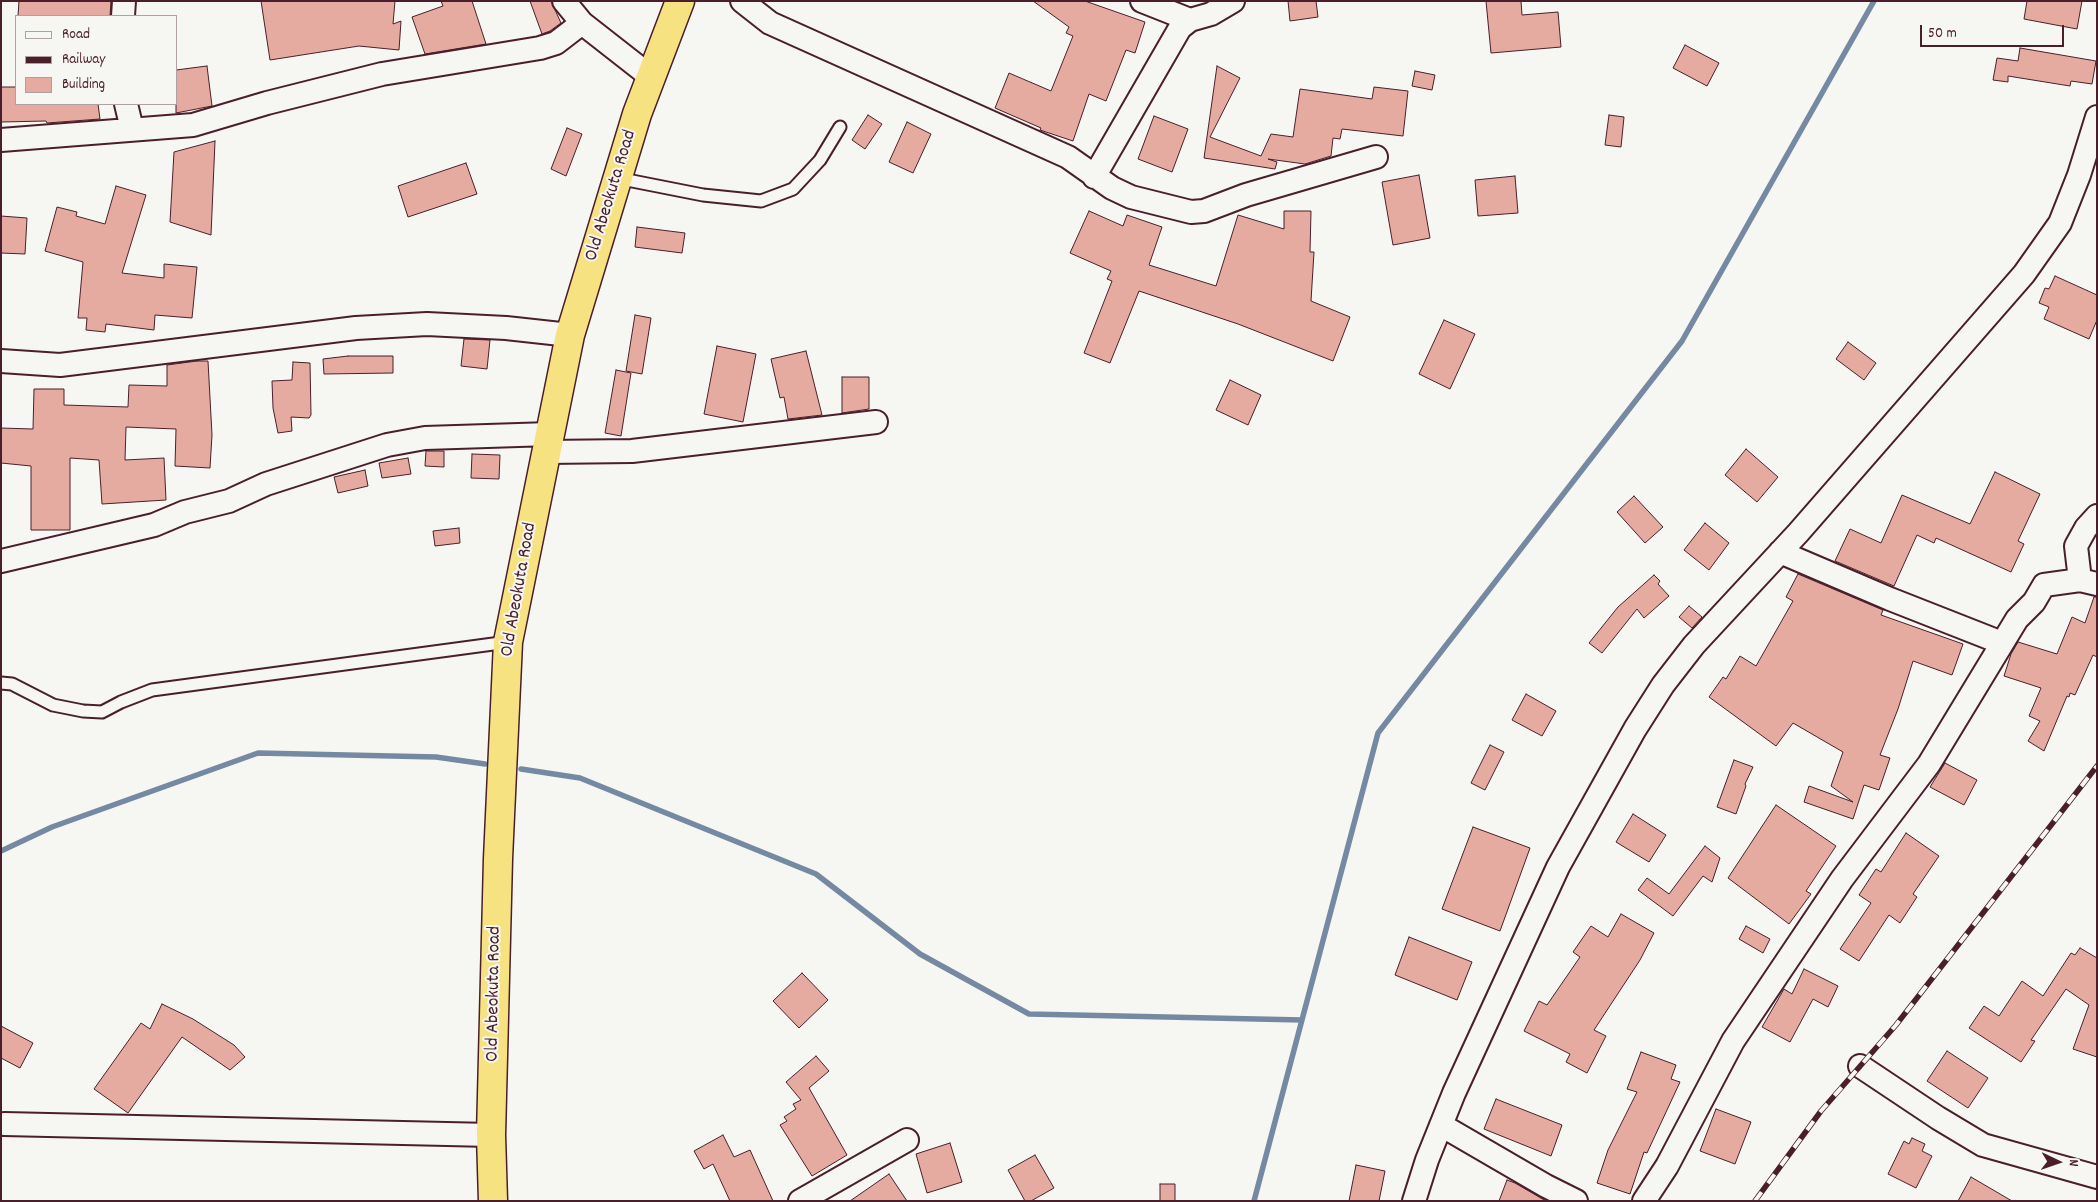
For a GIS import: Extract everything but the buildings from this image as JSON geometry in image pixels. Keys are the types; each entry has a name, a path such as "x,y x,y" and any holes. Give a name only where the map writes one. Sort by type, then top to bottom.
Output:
{"highway":[{"name":"Old Abeokuta Road","path":"493,1201 491,1135 498,859 508,642 570,335 617,178 651,77 680,1"}],"street":[{"path":"123,15 124,1"},
{"path":"564,1 582,23 651,77"},
{"path":"742,1 770,23 1068,157 1094,177 1130,197 1191,212 1204,211 1246,195 1376,157"},
{"path":"1142,1 1190,20"},
{"path":"1094,177 1180,28 1190,20 1211,14 1233,1"},
{"path":"1,140 193,125 267,103 382,74 540,48 556,43 582,23"},
{"path":"126,105 132,129"},
{"path":"1414,1201 1441,1125 1558,867 1635,729 1663,685 1694,644 1780,552 2024,274 2060,222 2090,160 2097,118"},
{"path":"1,361 60,365 356,328 427,324 506,328 570,335"},
{"path":"1,561 154,525 185,512 229,501 266,484 387,445 425,438 548,443 632,451 876,422"},
{"path":"1644,1201 1666,1166 1733,1041 1842,879 1929,764 2017,619 2034,602 2044,585 2088,582 2076,546 2086,528 2097,516"},
{"path":"1780,552 1890,599 2002,643"},
{"path":"1860,1066 1938,1118 1983,1145 2097,1177"},
{"path":"4,1124 491,1135"},
{"path":"1441,1125 1546,1186 1576,1201"},
{"path":"800,1201 907,1140"}],"lane":[{"path":"617,178 703,195 761,201 793,189 820,160 840,127"},
{"path":"1,683 12,684 53,705 83,711 102,712 121,702 152,690 508,642"}],"waterway":[{"path":"1254,1201 1378,733 1682,341 1874,1"},
{"path":"1,851 52,827 258,753 436,757 485,764"},
{"path":"521,769 580,778 816,874 920,954 1029,1014 1302,1020"}],"railway":[{"path":"1755,1201 1821,1111 1896,1025 2097,766"}]}
